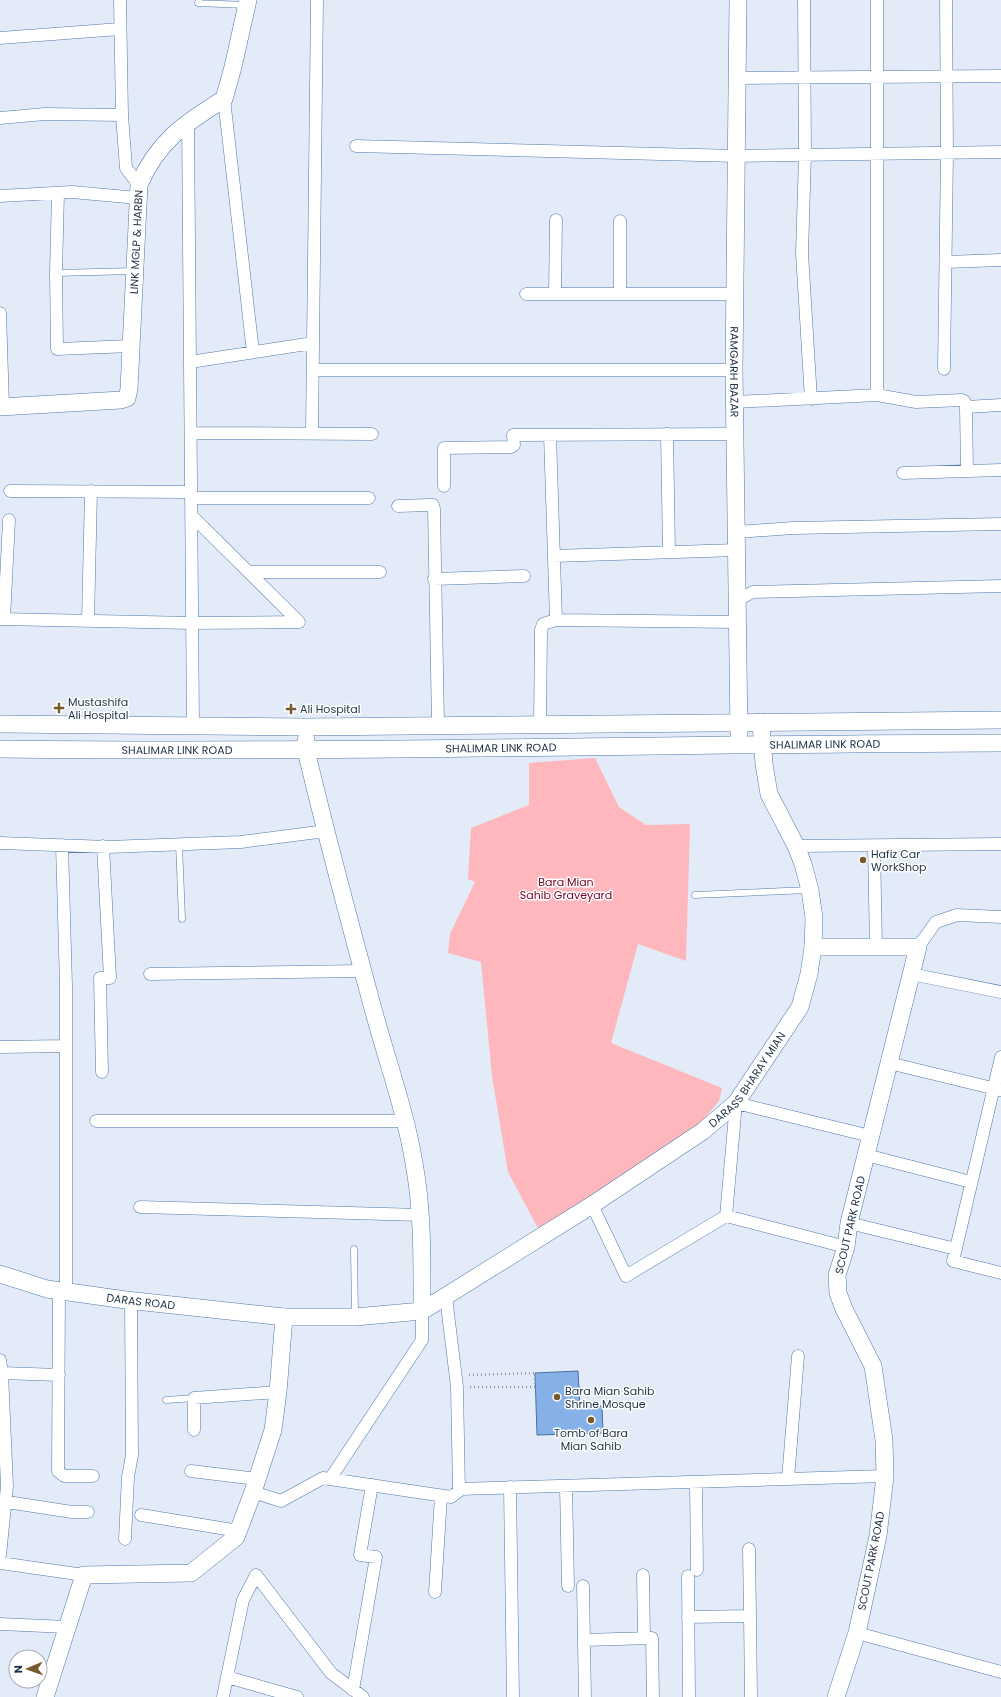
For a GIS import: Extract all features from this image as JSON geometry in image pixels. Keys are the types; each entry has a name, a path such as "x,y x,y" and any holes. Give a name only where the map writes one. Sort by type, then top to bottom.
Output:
{"street":[{"path":"0,196 72,192 138,192 126,168 122,115 120,0"},
{"path":"312,433 317,0"},
{"name":"RAMGARH BAZAR","path":"738,0 734,370 740,744"},
{"path":"804,0 805,155 802,253 811,398"},
{"path":"877,0 877,395"},
{"path":"944,369 947,153 946,0"},
{"path":"247,3 233,67 224,99 253,352"},
{"path":"0,38 120,29"},
{"path":"737,78 1001,76"},
{"name":"LINK MGLP & HARBN","path":"2,406 121,400 127,398 129,389 138,192 148,164 168,140 188,121 224,99"},
{"path":"0,118 45,114 122,115"},
{"path":"188,121 193,726"},
{"path":"356,146 736,156 1001,152"},
{"path":"58,193 56,273 57,350 131,346"},
{"path":"555,294 556,220"},
{"path":"620,221 620,294"},
{"path":"946,262 1001,260"},
{"path":"526,294 735,294"},
{"path":"0,313 2,406"},
{"path":"190,362 313,343"},
{"path":"313,370 734,370"},
{"path":"735,402 877,395 916,402 965,400 967,471"},
{"path":"966,407 1001,406"},
{"path":"191,433 372,434"},
{"path":"667,434 669,552"},
{"path":"444,486 444,448 511,447 514,445 513,435 736,434"},
{"path":"550,435 556,620"},
{"path":"903,473 1001,470"},
{"path":"10,491 369,498"},
{"path":"88,621 91,492"},
{"path":"398,506 433,505 438,724"},
{"path":"9,520 2,619 192,623 299,622 192,516"},
{"path":"737,532 793,528 1001,524"},
{"path":"554,556 737,550"},
{"path":"249,572 380,572"},
{"path":"434,579 524,576"},
{"path":"737,600 753,592 1001,586"},
{"path":"540,725 541,630 543,624 556,620 737,622"},
{"name":"SHALIMAR LINK ROAD","path":"0,724 306,727 438,724 540,725 1001,720"},
{"name":"DARASS BHARAY MIAN","path":"435,1304 481,1273 512,1257 703,1131 736,1103 800,1007 809,974 813,948 814,918 810,890 796,846 769,794 764,764 761,722"},
{"path":"191,1471 255,1485 281,1501 323,1478 451,1497 459,1491 457,1381 435,1304 415,1164 406,1121 363,971 326,831 306,750 306,727"},
{"name":"SHALIMAR LINK ROAD","path":"0,750 193,752 740,744 1001,744"},
{"path":"0,843 103,846 241,842 326,831"},
{"path":"796,846 1001,844"},
{"path":"62,845 65,1046 63,1291 59,1375 58,1471 64,1476 93,1476"},
{"path":"102,1072 100,978 110,978 103,846"},
{"path":"874,846 876,948"},
{"path":"813,948 918,946 936,922 957,915 1001,917"},
{"name":"SCOUT PARK ROAD","path":"836,1697 857,1633 878,1536 885,1476 884,1440 873,1366 844,1309 838,1293 837,1275 846,1247 849,1223 918,946"},
{"path":"150,974 363,971"},
{"path":"911,974 1001,992"},
{"path":"0,1047 65,1046"},
{"path":"1001,1057 997,1090 971,1182 952,1261 1001,1273"},
{"path":"889,1063 997,1090"},
{"path":"726,1216 736,1103 870,1136"},
{"path":"96,1121 406,1121"},
{"path":"866,1154 971,1182"},
{"path":"592,1205 626,1276 726,1216 846,1247"},
{"path":"140,1207 421,1214"},
{"path":"849,1223 956,1249"},
{"name":"DARAS ROAD","path":"0,1274 47,1289 284,1317 355,1317 435,1304"},
{"path":"125,1539 128,1477 132,1455 131,1300"},
{"path":"330,1479 422,1340 435,1304"},
{"path":"0,1564 84,1576 191,1573 236,1537 273,1430 278,1392 284,1317"},
{"path":"788,1479 798,1356"},
{"path":"0,1360 7,1457 6,1502 0,1555"},
{"path":"2,1373 59,1375"},
{"path":"194,1430 194,1398 278,1392"},
{"path":"459,1489 885,1476"},
{"path":"689,1697 688,1617 692,1573 696,1482"},
{"path":"223,1697 243,1600 256,1575 331,1673 358,1693 376,1557 360,1555 372,1485"},
{"path":"566,1486 568,1586"},
{"path":"510,1487 513,1697"},
{"path":"435,1592 442,1496"},
{"path":"6,1502 72,1512 88,1512"},
{"path":"141,1515 239,1531"},
{"path":"749,1549 751,1697"},
{"path":"643,1575 644,1638"},
{"path":"45,1697 84,1576"},
{"path":"583,1586 585,1697"},
{"path":"688,1617 750,1616"},
{"path":"0,1624 67,1628"},
{"path":"857,1633 1001,1672"},
{"path":"584,1640 652,1638 653,1697"},
{"path":"227,1677 297,1697"}],"lane":[{"path":"199,0 198,3 247,3"},
{"path":"56,273 134,271"},
{"path":"179,844 182,919"},
{"path":"694,895 810,890"},
{"path":"354,1249 355,1317"},
{"path":"166,1400 194,1398"}],"path":[{"path":"535,1372 535,1388 457,1381 535,1372"}],"green space":[{"name":"Bara Mian Sahib Graveyard","path":"595,758 619,807 646,825 690,824 686,961 638,944 611,1043 722,1088 719,1101 698,1126 540,1232 508,1172 492,1076 481,962 448,953 450,934 475,882 468,879 471,828 529,805 529,763"}],"building":[{"name":"Bara Mian Sahib Shrine Mosque","path":"578,1371 580,1407 602,1406 603,1433 537,1435 535,1373"}],"place":[{"name":"Mustashifa Ali Hospital","path":"59,708"},
{"name":"Ali Hospital","path":"291,709"},
{"name":"Hafiz Car WorkShop","path":"863,860"},
{"name":"Bara Mian Sahib Shrine Mosque","path":"557,1397"},
{"name":"Tomb of Bara Mian Sahib","path":"591,1420"}]}
